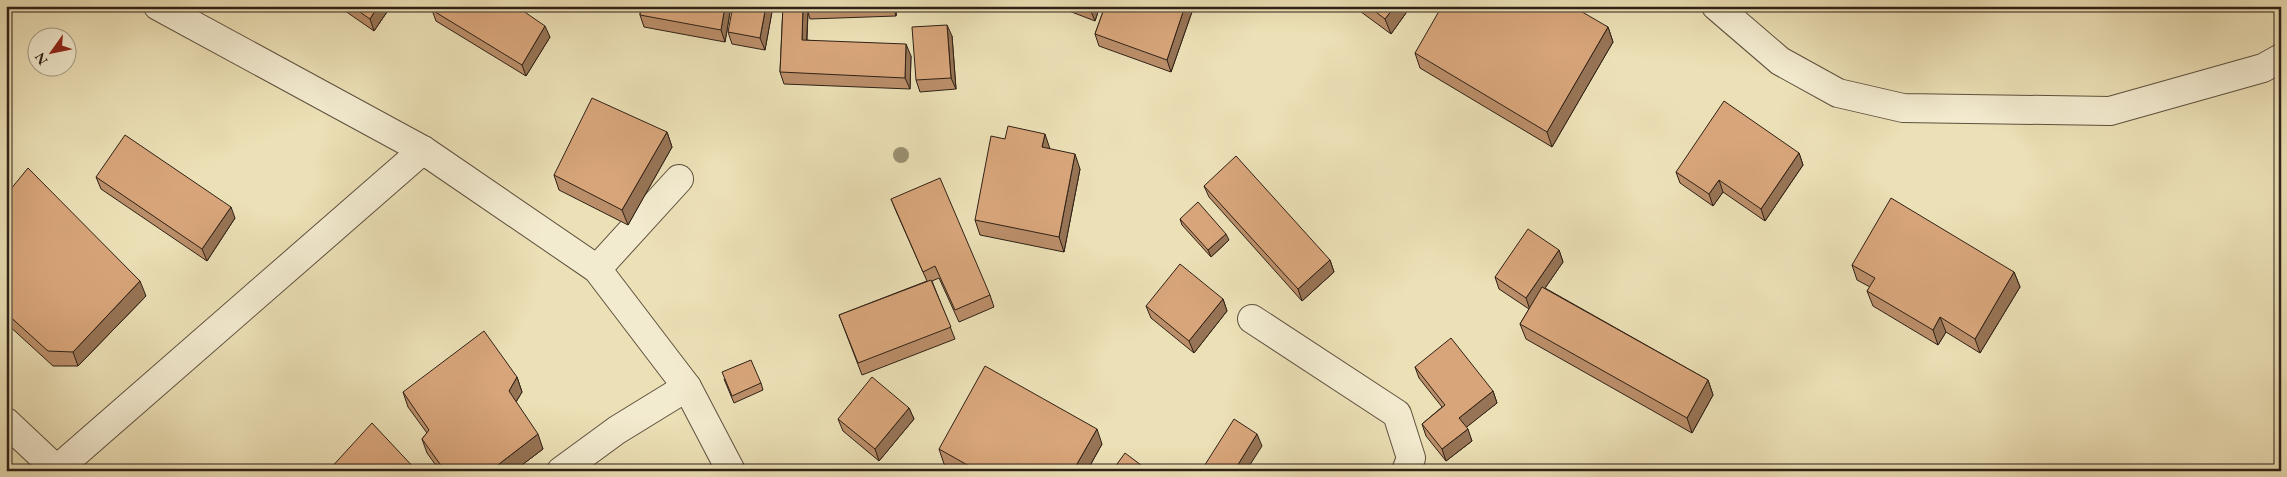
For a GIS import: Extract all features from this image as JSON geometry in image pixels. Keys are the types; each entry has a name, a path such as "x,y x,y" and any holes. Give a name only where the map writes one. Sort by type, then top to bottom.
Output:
{"street":[{"path":"158,6 423,150 597,269 687,387 731,471"},
{"path":"1716,6 1780,60 1838,93 1903,108 2110,111 2263,68 2281,58"},
{"path":"6,422 56,470 423,150"},
{"path":"597,269 679,179"},
{"path":"1252,319 1397,414 1411,458 1406,471"},
{"path":"561,471 617,430 687,387"}],"building":[{"path":"351,6 378,6 370,19"},
{"path":"434,6 516,6 545,26 522,65 432,10"},
{"path":"641,6 725,6 721,30 640,15"},
{"path":"733,6 766,6 760,38 728,32"},
{"path":"783,6 803,6 802,40 906,44 905,78 780,72"},
{"path":"1105,6 1185,6 1167,60 1095,34"},
{"path":"1368,6 1395,6 1385,19"},
{"path":"1442,6 1539,6 1543,8 1544,6 1572,6 1608,27 1547,132 1415,53"},
{"path":"947,25 951,78 916,80 912,27"},
{"path":"592,98 667,132 622,210 554,175"},
{"path":"1724,101 1799,153 1761,209 1719,180 1709,194 1676,172"},
{"path":"1008,126 1045,134 1042,147 1075,154 1059,237 975,220 991,136 1005,139"},
{"path":"125,135 231,207 202,249 96,177"},
{"path":"1236,156 1330,260 1298,289 1204,186"},
{"path":"28,168 140,281 73,352 48,351 6,313 6,195"},
{"path":"940,178 990,295 955,310 935,266 923,272 891,199"},
{"path":"1891,198 2014,272 1975,339 1940,317 1933,330 1867,291 1875,278 1852,265"},
{"path":"1198,202 1226,234 1208,250 1180,219"},
{"path":"1528,229 1559,250 1526,298 1495,277"},
{"path":"1180,264 1223,299 1189,341 1146,306"},
{"path":"931,280 951,327 858,363 839,315"},
{"path":"1542,287 1708,380 1687,418 1520,324"},
{"path":"484,331 517,377 509,391 538,434 490,471 445,471 422,439 429,430 403,392"},
{"path":"1451,338 1493,391 1459,418 1468,429 1442,449 1422,424 1445,405 1415,367"},
{"path":"751,360 761,383 732,396 722,372"},
{"path":"985,366 1097,429 1073,471 978,471 939,449"},
{"path":"872,377 909,408 875,449 838,419"},
{"path":"1234,419 1257,434 1234,471 1201,471"},
{"path":"372,423 417,471 328,471"},
{"path":"1125,453 1149,471 1112,471"}]}
